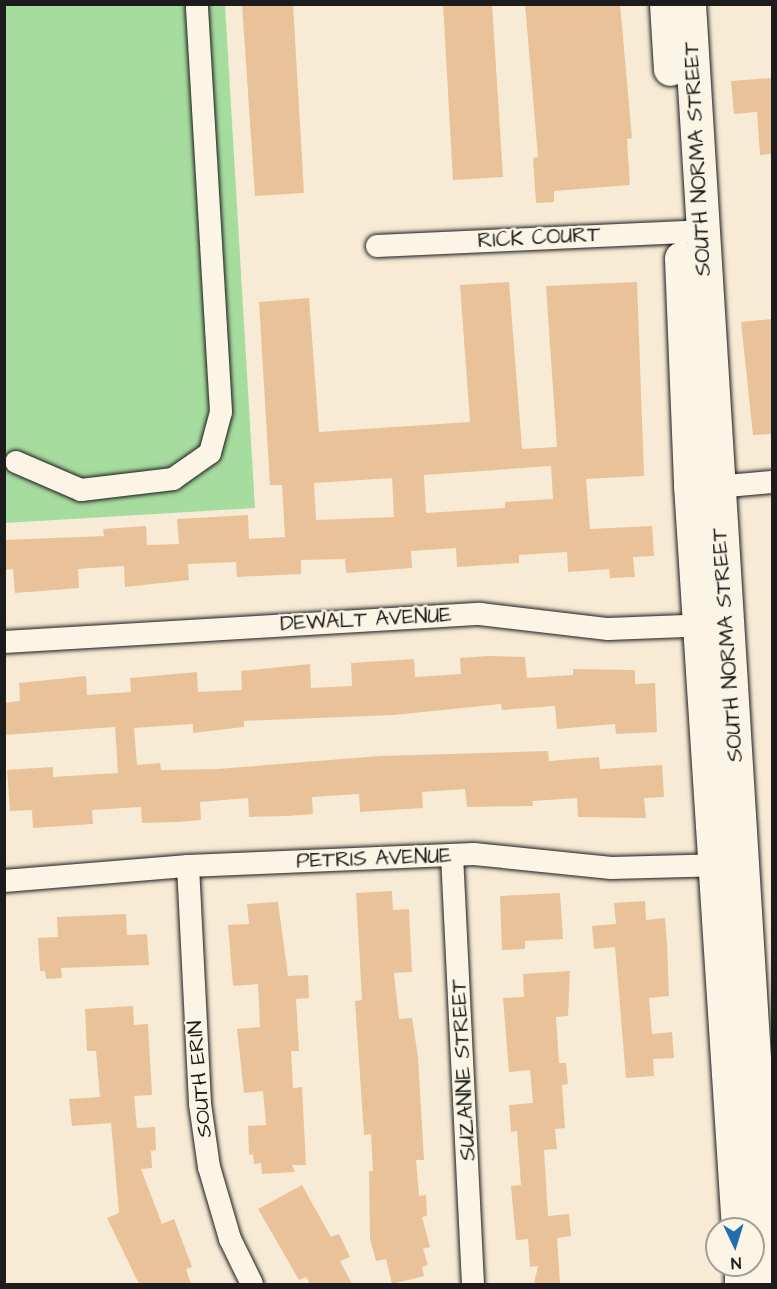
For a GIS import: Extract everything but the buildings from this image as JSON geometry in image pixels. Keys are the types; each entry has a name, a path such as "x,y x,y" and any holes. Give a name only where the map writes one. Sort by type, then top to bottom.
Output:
{"street":[{"path":"16,462 81,490 173,479 210,453 221,412 197,4"},
{"name":"SOUTH NORMA STREET","path":"666,4 691,231"},
{"name":"SOUTH NORMA STREET","path":"689,4 691,231 704,488 715,625 729,865 738,1217"},
{"name":"RICK COURT","path":"377,246 691,231"},
{"path":"704,488 772,482"},
{"name":"DEWALT AVENUE","path":"4,642 480,614 608,629 715,625"},
{"name":"PETRIS AVENUE","path":"4,880 188,866 452,855 527,856 611,868 729,865"},
{"name":"SUZANNE STREET","path":"452,855 473,1284"},
{"name":"SOUTH NORMA STREET","path":"729,865 768,1284"},
{"name":"SOUTH ERIN","path":"188,866 200,1104 209,1167 230,1239 252,1284"}],"green space":[{"path":"5,5 225,5 255,508 5,523"}]}
